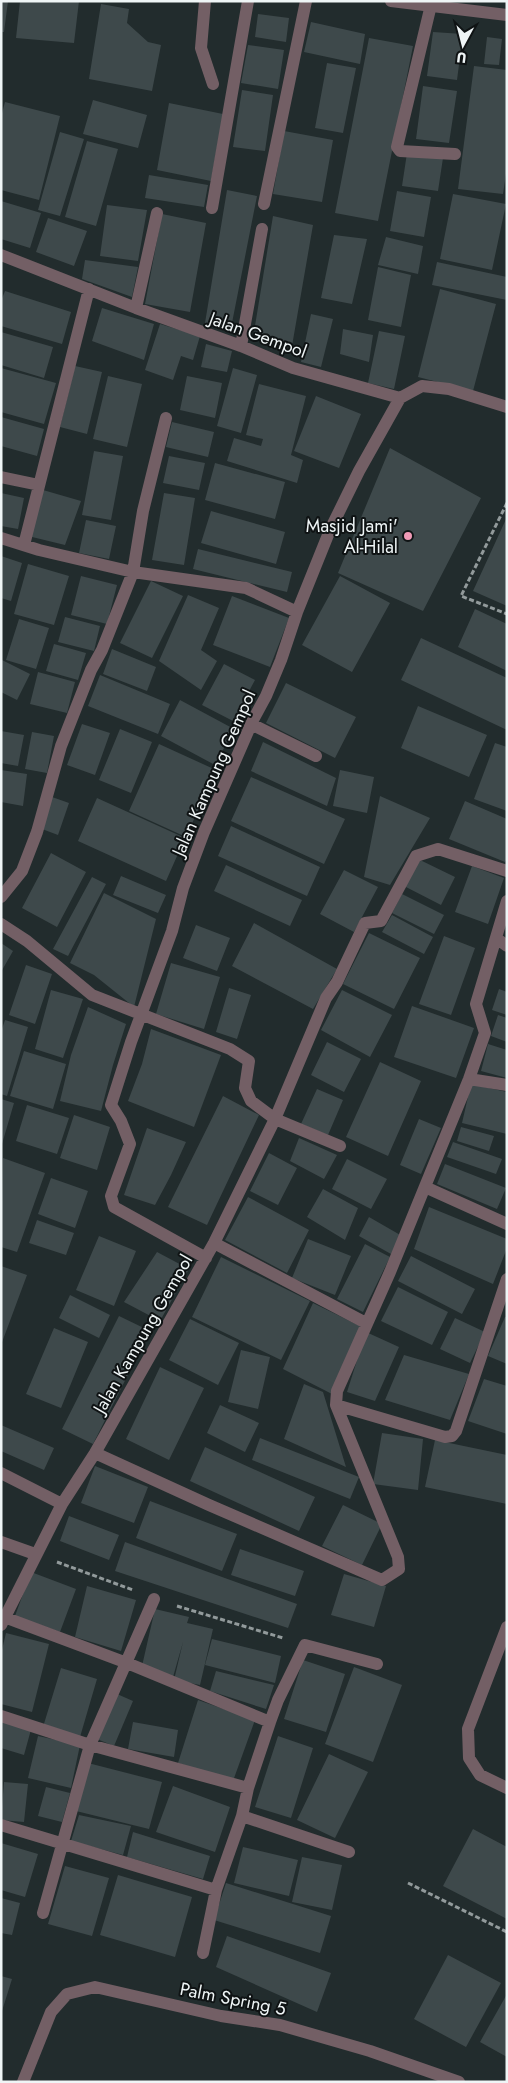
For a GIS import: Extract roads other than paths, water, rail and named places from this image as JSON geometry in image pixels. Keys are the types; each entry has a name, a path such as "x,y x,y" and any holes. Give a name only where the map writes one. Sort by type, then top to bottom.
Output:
{"street":[{"path":"205,1 201,48 213,84"},
{"path":"212,208 248,1"},
{"path":"264,204 306,1"},
{"path":"391,1 507,15"},
{"path":"431,6 397,147 400,151 455,154"},
{"path":"136,308 157,213"},
{"path":"240,346 262,229"},
{"name":"Jalan Gempol","path":"1,255 293,368 400,398"},
{"path":"24,545 89,289"},
{"path":"400,398 422,386 449,389 507,408"},
{"name":"Jalan Kampung Gempol","path":"206,1258 114,1207 111,1202 111,1196 130,1144 121,1121 111,1105 204,832 251,724 282,660 297,612 330,530 359,471 400,398"},
{"path":"1,897 22,871 37,832 61,746 133,572 143,511 166,418"},
{"path":"1,476 39,485"},
{"path":"1,538 133,572 246,588 297,612"},
{"path":"251,724 316,756"},
{"name":"Jalan Kampung Gempol","path":"3,1621 17,1596 35,1554 62,1504 95,1453 214,1244 275,1119 326,998 337,982 365,923 380,921 416,856 438,848 507,871"},
{"path":"95,1453 382,1580 400,1569 398,1558 336,1405 337,1391 390,1272 470,1079 485,1033 476,1004 507,901"},
{"path":"1,924 27,941 92,995 230,1049 249,1061 245,1088 251,1101 275,1119 340,1146"},
{"path":"496,938 507,946"},
{"path":"470,1079 507,1085"},
{"path":"425,1187 507,1224"},
{"path":"214,1244 366,1323"},
{"path":"336,1405 445,1437 452,1436 456,1431 507,1279"},
{"path":"1,1473 62,1504"},
{"path":"1,1542 35,1554"},
{"path":"43,1913 90,1745 154,1599"},
{"path":"3,1621 127,1663 270,1722"},
{"path":"507,1626 468,1729 469,1758 480,1775 507,1788"},
{"path":"203,1953 216,1890 242,1816 248,1788 278,1700 305,1644 378,1664"},
{"path":"1,1716 90,1745 248,1788"},
{"path":"242,1816 349,1852"},
{"path":"1,1825 216,1890"},
{"name":"Palm Spring 5","path":"23,2082 51,2012 67,1994 95,1987 221,2016 280,2025 370,2051 459,2082"}],"place":[{"name":"Masjid Jami' Al-Hilal","path":"408,536"}]}
